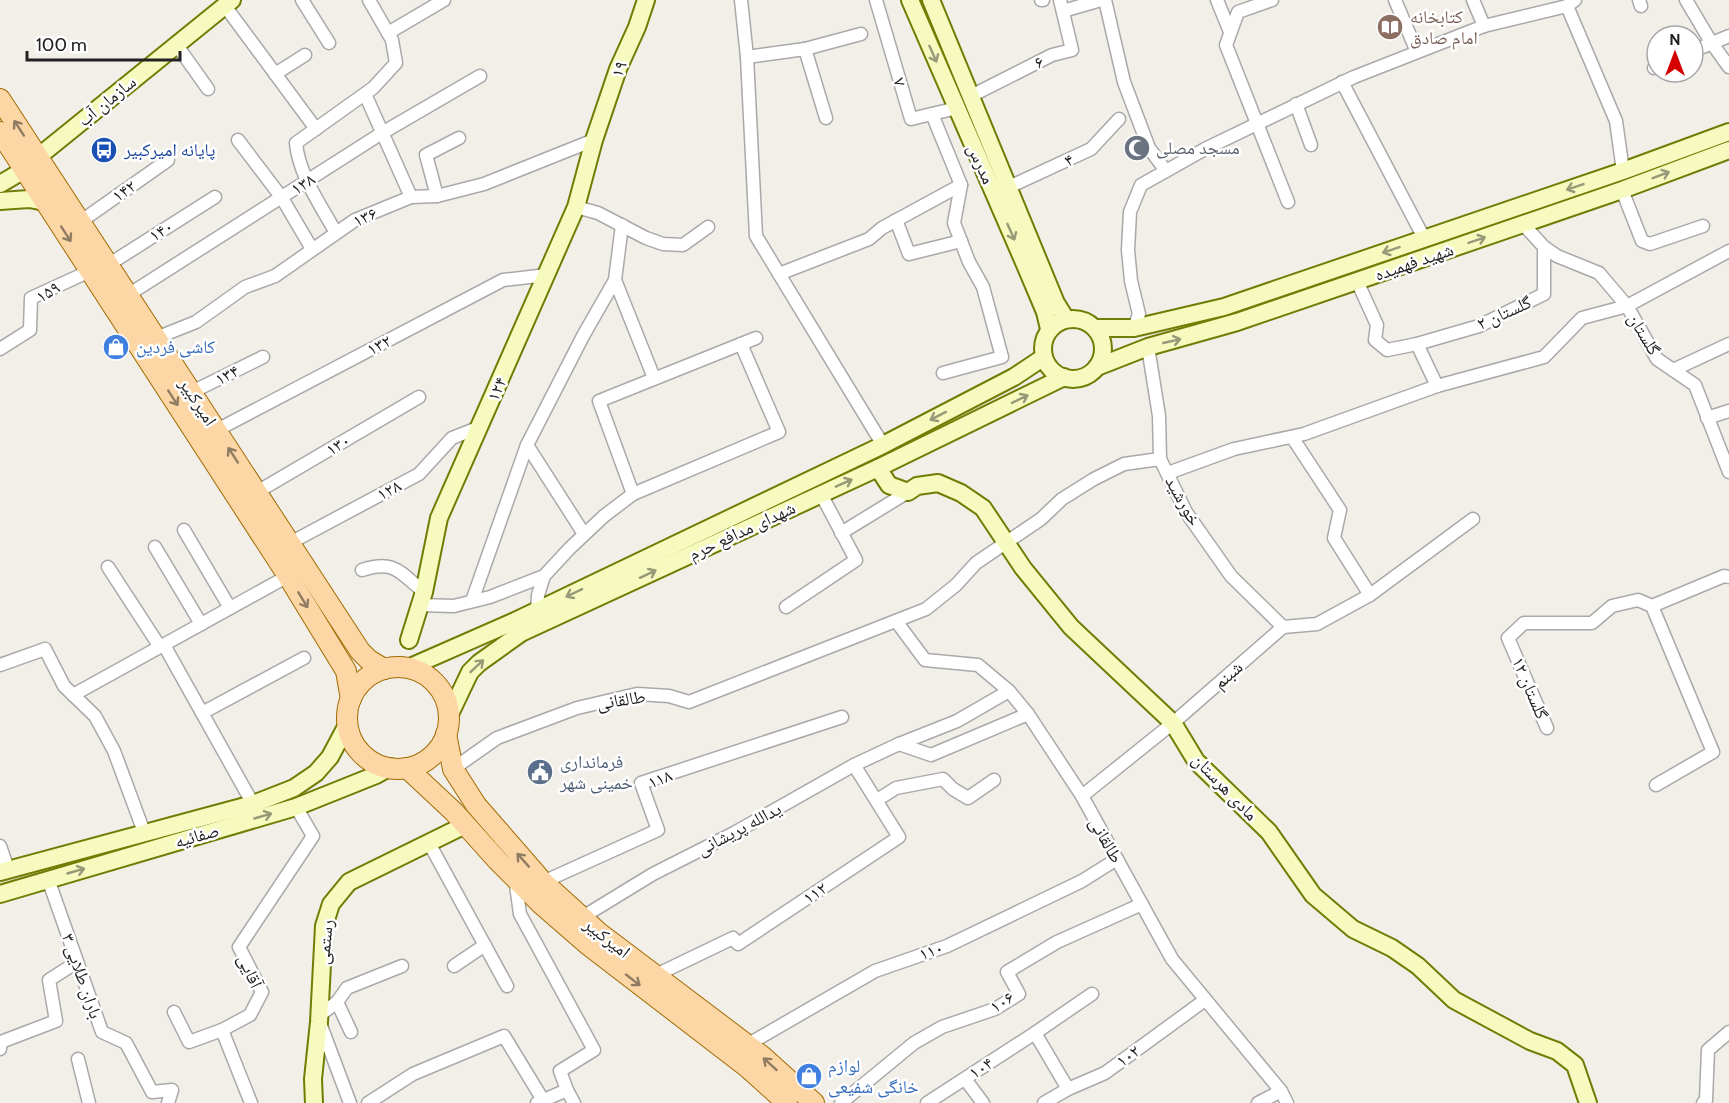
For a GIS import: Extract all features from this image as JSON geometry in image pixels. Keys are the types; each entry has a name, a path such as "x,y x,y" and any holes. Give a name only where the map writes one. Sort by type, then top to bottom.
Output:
{"main road":[{"name":"۱۹","path":"594,140 618,69 646,0"},
{"name":"مدرس","path":"910,0 1045,312 1049,329"},
{"name":"مدرس","path":"931,0 1056,303 1066,319"},
{"name":"سازمان آب","path":"0,184 31,163 229,3"},
{"name":"امیرکبیر","path":"0,99 31,163 45,202 99,268 257,504 290,543 360,651 384,669"},
{"name":"امیرکبیر","path":"0,132 31,163 81,222 99,268 128,295 217,430 257,504 288,576 346,671 351,699"},
{"name":"شهید فهمیده","path":"1095,328 1134,328 1224,307 1623,171 1729,132"},
{"name":"۱۲۴","path":"409,640 421,599 439,518 576,207 594,140"},
{"name":"شهید فهمیده","path":"1097,367 1148,347 1274,310 1523,225 1729,150"},
{"path":"0,201 29,199 45,202"},
{"path":"1294,283 1292,294 1300,301"},
{"path":"1269,291 1278,301 1274,310"},
{"path":"1066,319 1086,321 1095,328 1100,334 1103,351 1097,367 1082,377 1073,379 1055,373 1048,366 1044,357 1045,338 1049,329 1066,319"},
{"name":"شهدای مدافع حرم","path":"448,725 470,672 537,611 883,445 1014,377 1044,357"},
{"name":"شهدای مدافع حرم","path":"408,668 518,627 821,494 1064,377"},
{"path":"878,468 889,485 908,492"},
{"name":"مادی هرستان","path":"908,492 917,486 938,483 961,493 983,508 1023,568 1071,627 1173,723 1196,761 1269,832 1313,895 1353,929 1392,948 1418,966 1454,1000 1530,1041 1557,1051 1575,1065 1588,1103"},
{"path":"408,668 422,673 435,684 445,699 448,725 438,750 416,766 398,768 381,766 365,757 353,743 347,725 351,699 355,690 367,677 384,669 408,668"},
{"name":"صفائیه","path":"4,871 253,804 294,788 316,773 330,757 347,725"},
{"name":"امیرکبیر","path":"448,725 453,769 476,804 543,882 747,1067 775,1099"},
{"name":"امیرکبیر","path":"398,768 465,825 515,878 587,944 661,987 747,1045 814,1103"},
{"name":"صفائیه","path":"0,894 296,807 398,768"},
{"name":"رستمی","path":"314,1103 313,1078 320,1018 324,926 331,904 349,882 465,825"}],"street":[{"path":"302,0 329,43"},
{"path":"336,233 308,181 298,158 296,143 365,94 396,63 392,40 369,0"},
{"path":"388,33 444,0"},
{"path":"741,0 747,57 756,236 883,445"},
{"name":"۷","path":"876,0 911,119 957,108"},
{"path":"1103,0 1124,82 1149,148 1166,171"},
{"name":"۶","path":"970,96 1052,55 1072,50 1061,5 1103,0"},
{"path":"1217,0 1230,33"},
{"path":"1272,0 1238,12 1226,45 1288,202"},
{"path":"1395,0 1417,52"},
{"path":"1473,0 1484,26"},
{"path":"1686,0 1729,67"},
{"path":"229,3 275,74 316,129"},
{"path":"1134,328 1139,314 1128,258 1130,212 1141,185 1256,124 1342,82 1484,26 1571,3 1616,121 1623,171"},
{"path":"747,57 805,49 861,34"},
{"path":"1705,45 1729,36"},
{"path":"176,44 208,89"},
{"path":"805,49 826,118"},
{"path":"275,74 305,55"},
{"name":"۱۳۸","path":"128,295 382,133 480,76"},
{"path":"1342,82 1424,238"},
{"path":"365,94 411,197"},
{"path":"1296,104 1311,146"},
{"path":"932,114 961,185 954,223 969,262 983,287 1002,357 943,373"},
{"name":"۴","path":"1009,187 1092,149 1119,119"},
{"path":"436,196 426,155 459,138"},
{"path":"238,140 282,198 312,249"},
{"name":"۱۳۶","path":"156,338 196,322 245,287 275,276 355,220 411,197 436,196 484,184 594,140"},
{"name":"۱۴۲","path":"81,222 168,160"},
{"path":"779,274 869,239 882,228 961,185"},
{"path":"1622,190 1642,241 1646,244 1703,226"},
{"name":"۱۴۰","path":"99,268 215,197"},
{"path":"576,207 598,213 645,238 663,244 682,245 708,227"},
{"path":"896,220 909,254 961,241"},
{"path":"472,601 527,445 583,336 615,280 622,225"},
{"name":"گلستان","path":"1523,225 1544,247 1557,256 1599,273 1627,306 1657,359 1695,385 1729,472"},
{"name":"گلستان ۲","path":"1417,344 1479,326 1545,294 1544,247"},
{"path":"1167,473 1234,449 1304,434 1437,386 1545,357 1582,318 1627,306 1729,251"},
{"name":"۱۵۹","path":"0,349 30,330 31,298 99,268"},
{"name":"۱۳۲","path":"217,430 503,280 547,275"},
{"path":"615,280 654,378"},
{"path":"1357,281 1377,325 1375,340 1387,350 1417,344 1437,386"},
{"path":"633,494 599,401 756,338"},
{"path":"362,570 375,565 392,566 421,599 454,606 490,597 544,576 584,534 633,494 779,432 741,344"},
{"path":"1673,370 1729,344"},
{"name":"خورشید","path":"1148,347 1159,416 1160,459 1186,512 1232,576 1282,627"},
{"name":"۱۳۴","path":"192,392 263,357"},
{"name":"۱۳۰","path":"257,504 419,397"},
{"path":"1707,418 1729,411"},
{"name":"۱۲۸","path":"290,543 419,474 452,438 480,428"},
{"path":"1292,437 1340,510 1334,538 1370,595"},
{"path":"527,445 584,534"},
{"name":"طالقانی","path":"453,769 497,738 577,708 637,694 669,696 689,702 926,609 956,585 976,563 1041,519 1062,499 1094,479 1125,464 1160,459"},
{"path":"842,533 908,492"},
{"path":"786,607 856,560 821,494"},
{"path":"1282,627 1317,624 1370,595 1473,519"},
{"path":"184,530 230,608"},
{"path":"155,547 201,624"},
{"path":"108,567 162,646 253,804"},
{"path":"73,695 288,576"},
{"path":"537,611 538,595 544,576"},
{"name":"گلستان ۱۲","path":"1547,728 1509,638 1524,623 1592,623 1612,606 1638,600 1652,606 1724,576 1729,577"},
{"path":"1652,606 1713,752 1656,785"},
{"name":"طالقانی","path":"896,621 925,660 978,665 1009,691 1028,714 1082,796 1172,959 1281,1091 1287,1103"},
{"name":"شبنم","path":"1082,796 1173,723 1282,627"},
{"path":"0,665 45,649 64,686 94,717 114,751 144,832"},
{"path":"202,713 304,658"},
{"name":"یدالله پریشانی","path":"581,918 653,874 734,833 854,765 957,721 1009,691"},
{"path":"899,744 931,756 1028,714"},
{"name":"۱۱۸","path":"543,882 658,830 641,783 842,717"},
{"name":"۱۱۲","path":"661,987 733,938 738,944 899,837 854,765"},
{"path":"877,800 896,788 943,779 953,789 968,798 994,780"},
{"name":"آقایی","path":"222,1030 250,1015 262,992 239,947 313,836 296,807"},
{"path":"429,843 507,986"},
{"path":"0,846 4,871"},
{"name":"۱۱۰","path":"747,1045 875,971 947,946 1082,881 1117,859"},
{"path":"515,878 520,914 594,1050 560,1071 574,1103"},
{"name":"باران طلایی ۳","path":"48,879 102,1032 126,1043 152,1092 172,1090 168,1103"},
{"name":"۱۰۶","path":"841,1103 914,1043 942,1027 994,1009 1020,994 1007,972 1057,942 1142,904"},
{"path":"454,966 485,945"},
{"path":"0,1049 1,1042 56,1021 49,980 77,962"},
{"path":"350,1103 320,1018 337,1002 347,988 402,966"},
{"name":"۱۰۴","path":"927,1103 1035,1034 1092,994"},
{"name":"۱۰۲","path":"1044,1103 1068,1089 1105,1073 1205,1000"},
{"path":"337,1002 351,1032"},
{"path":"174,1012 189,1042 222,1030 251,1103"},
{"path":"1703,1103 1706,1100 1708,1050 1729,1032"},
{"path":"1035,1034 1068,1089"},
{"path":"368,1103 413,1074 504,1036 540,1102 567,1090"},
{"path":"78,1059 89,1103"},
{"path":"965,1078 983,1103"},
{"path":"1258,1103 1281,1091"}],"place":[{"name":"کتابخانه امام صادق","path":"1390,27"},
{"name":"مسجد مصلی","path":"1137,148"},
{"name":"پایانه امیرکبیر","path":"104,150"},
{"name":"کاشی فردین","path":"116,347"},
{"name":"فرمانداری خمینی شهر","path":"540,772"},
{"name":"لوازم خانگی شفیعی","path":"809,1076"}]}
